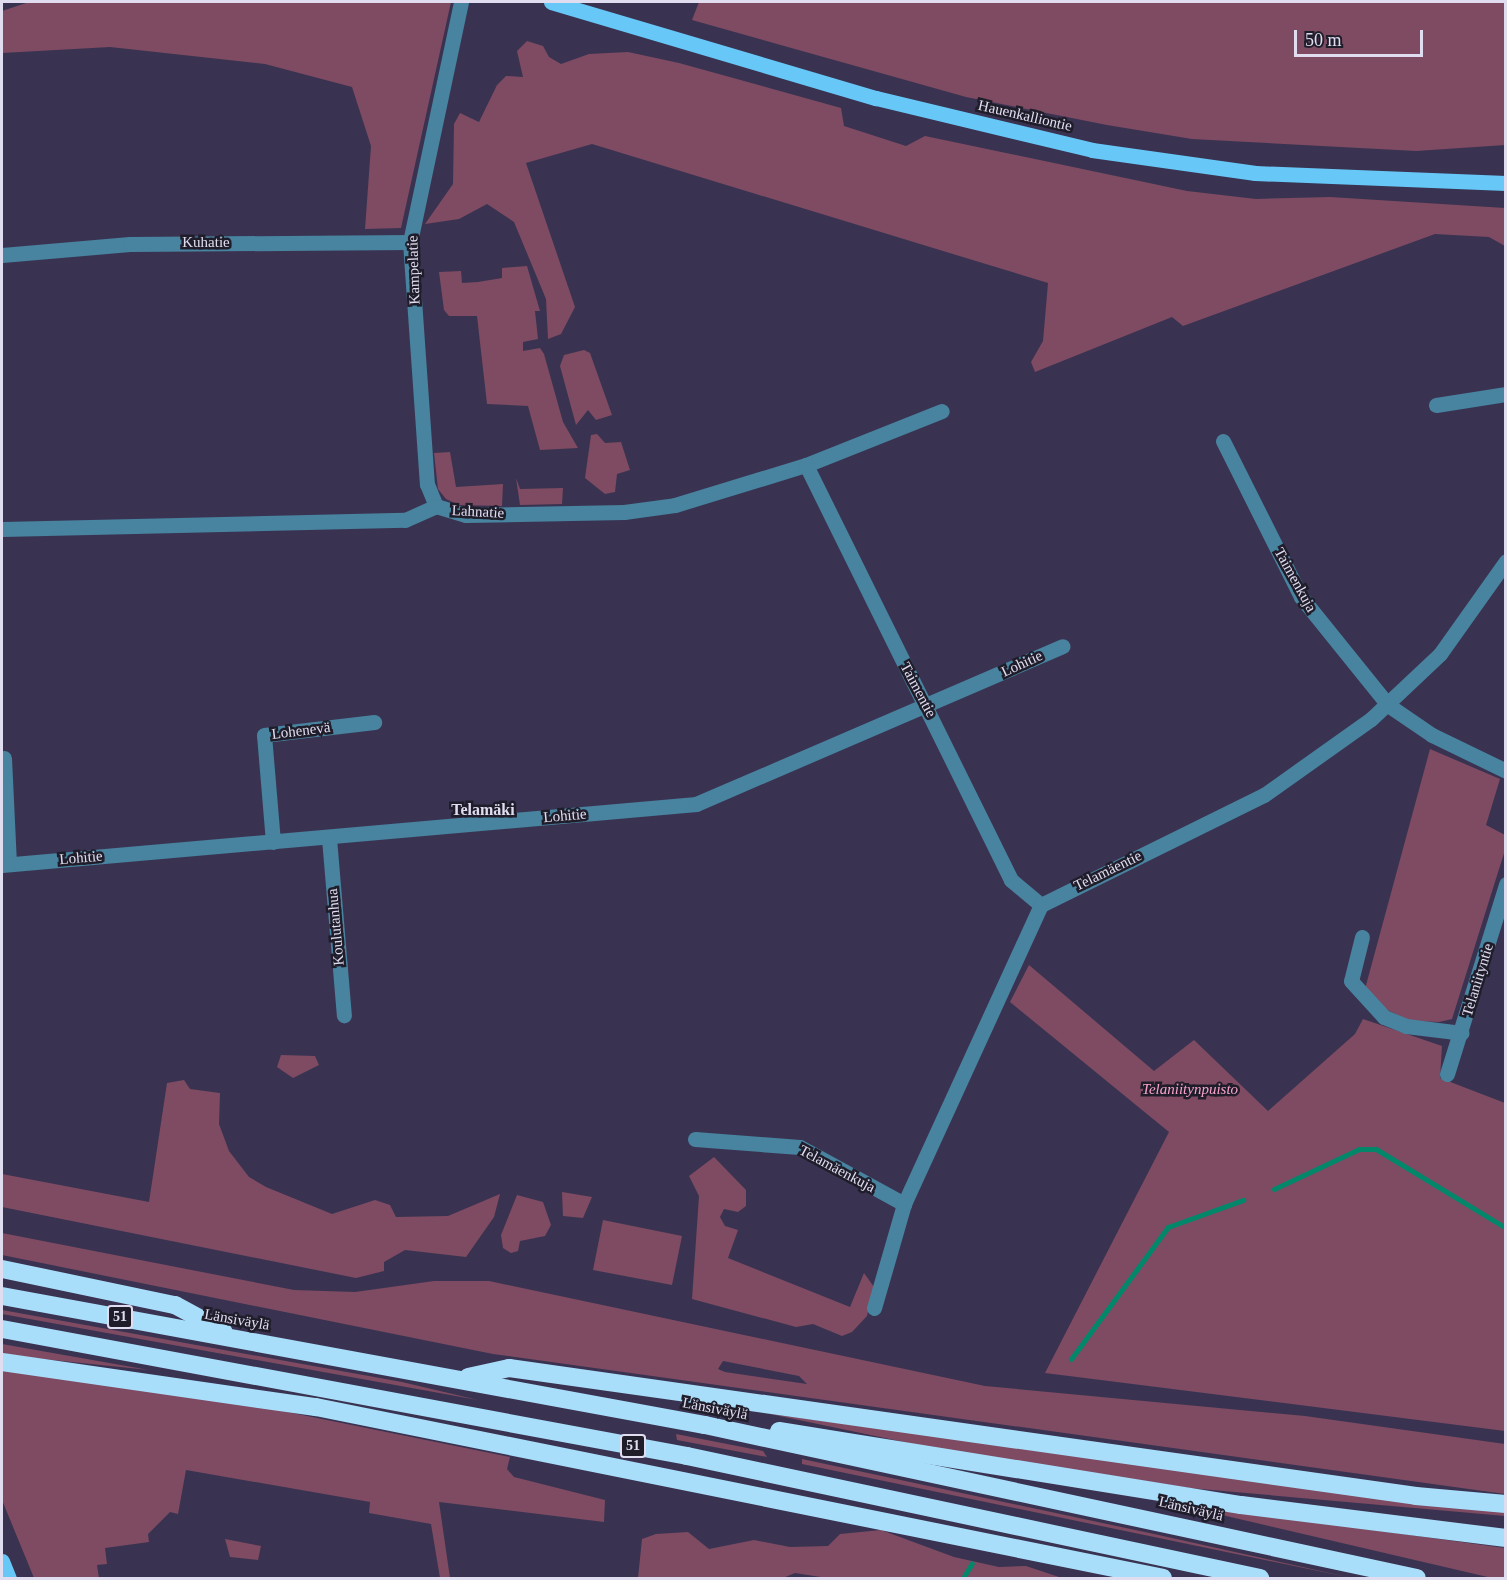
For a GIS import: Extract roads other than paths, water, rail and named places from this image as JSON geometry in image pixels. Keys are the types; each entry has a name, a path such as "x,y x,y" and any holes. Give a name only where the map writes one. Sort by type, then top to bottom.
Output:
{"highway":[{"path":"2,1269 175,1305 238,1339"},
{"name":"Länsiväylä","path":"2,1296 705,1425 1417,1578"},
{"name":"51","path":"2,1329 687,1456 1260,1578"},
{"path":"2,1362 316,1407 1163,1578"},
{"path":"459,1379 509,1368 1416,1496 1506,1504"},
{"path":"705,1425 820,1434 1241,1506 1506,1538"},
{"path":"1432,1530 1506,1527"}],"main road":[{"name":"Hauenkalliontie","path":"551,2 876,98 1092,150 1254,173 1506,183"},
{"path":"2,1561 9,1578"}],"street":[{"name":"Kampelatie","path":"436,506 427,484 410,242 461,2"},
{"name":"Kuhatie","path":"2,255 130,244 410,242"},
{"path":"1436,405 1506,394"},
{"name":"Lahnatie","path":"2,529 405,520 436,506 466,515 624,512 706,498 806,465 942,411"},
{"name":"Taimenkuja","path":"1223,441 1301,597 1388,705"},
{"name":"Taimentie","path":"806,465 1011,880 1041,905"},
{"name":"Telamäentie","path":"1041,905 1264,795 1388,705 1440,654 1506,561"},
{"name":"Lohitie","path":"5,865 696,804 928,708 1062,645"},
{"path":"1388,705 1431,735 1506,771"},
{"name":"Lohenevä","path":"273,842 264,735 374,722"},
{"path":"4,758 5,865"},
{"name":"Koulutanhua","path":"329,838 344,1016"},
{"name":"Telaniityntie","path":"1447,1074 1462,1033 1506,884"},
{"path":"874,1308 904,1204 1041,905"},
{"path":"1362,937 1351,981 1384,1017 1406,1026 1462,1033"},
{"name":"Telamäenkuja","path":"695,1139 800,1147 904,1204"}],"waterway":[{"path":"1274,1189 1359,1149 1376,1149 1506,1228"},
{"path":"1071,1359 1168,1227 1243,1200"},
{"path":"963,1578 972,1563"}],"district":[{"name":"Telamäki","path":"483,810"}],"park label":[{"name":"Telaniitynpuisto","path":"1190,1090"}]}
